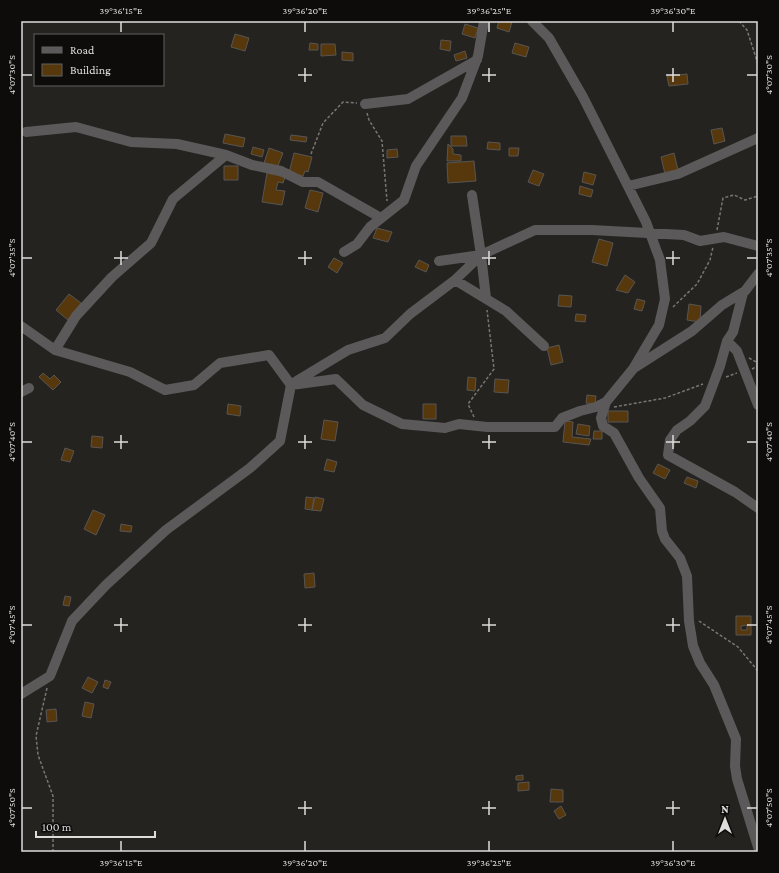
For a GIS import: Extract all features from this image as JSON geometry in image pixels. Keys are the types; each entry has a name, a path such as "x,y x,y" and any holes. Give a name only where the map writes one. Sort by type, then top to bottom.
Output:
{"street":[{"path":"344,252 357,244 370,227 404,200 416,166 462,98 477,60 484,21"},
{"path":"532,21 549,38 594,118 650,233 660,260 665,299 659,325 633,369 605,405 601,418 603,426 614,433 639,478 660,508 662,531 665,539 680,558 687,576 693,646 700,662 714,685 736,739 736,766 738,779 758,847"},
{"path":"365,104 408,99 477,60"},
{"path":"26,132 76,126 131,142 177,144 226,155 252,165 281,171 302,182 318,182 385,215"},
{"path":"628,186 678,174 758,138"},
{"path":"55,350 76,316 112,277 151,243 173,199 226,155"},
{"path":"472,195 486,298"},
{"path":"439,261 481,255 536,230 592,230 684,235 700,241 724,237 758,246"},
{"path":"291,384 348,350 385,338 410,314 455,280 481,255"},
{"path":"633,369 692,331 722,305 743,293 758,274"},
{"path":"455,280 506,311 544,346"},
{"path":"743,293 733,332 727,341 705,406 690,421 677,430 670,440 668,455 735,492 758,508"},
{"path":"21,326 55,350 130,372 166,390 194,384 220,363 269,354 291,384 280,441 250,468 166,530 106,585 72,622 50,676 21,694"},
{"path":"727,341 737,351 758,405"},
{"path":"291,384 336,379 363,405 402,424 445,428 459,424 478,426 555,427 562,418 580,410 605,405"}],"path":[{"path":"739,21 747,30 758,64"},
{"path":"311,154 323,123 343,102 365,104 369,120 382,141 385,215"},
{"path":"670,310 697,284 710,260 716,239 723,198 734,195 745,200 758,196"},
{"path":"478,426 468,404 494,369 486,298"},
{"path":"605,405 665,398 680,391 758,366"},
{"path":"690,614 738,647 758,671"},
{"path":"50,676 36,736 38,755 52,796 53,852"}],"building":[{"path":"499,21 512,22 509,32 497,28"},
{"path":"465,24 478,28 475,38 462,34"},
{"path":"235,34 249,38 245,51 231,47"},
{"path":"441,40 451,41 450,51 440,49"},
{"path":"310,43 318,44 318,50 309,50"},
{"path":"515,43 529,47 526,57 512,53"},
{"path":"321,44 335,44 336,55 321,56"},
{"path":"465,51 467,58 456,61 454,55"},
{"path":"342,52 353,53 353,61 342,60"},
{"path":"687,74 688,84 669,86 667,76"},
{"path":"722,128 725,141 714,144 711,130"},
{"path":"225,134 245,138 243,147 223,143"},
{"path":"291,135 307,137 306,142 290,140"},
{"path":"451,136 466,136 467,146 451,146"},
{"path":"488,142 500,143 500,150 487,149"},
{"path":"448,144 453,149 453,154 461,155 461,161 447,161"},
{"path":"253,147 264,150 262,157 251,154"},
{"path":"269,148 283,153 277,168 264,163"},
{"path":"509,148 519,148 518,156 509,156"},
{"path":"397,149 398,157 387,158 387,150"},
{"path":"294,153 312,157 308,172 305,171 303,176 289,173"},
{"path":"674,153 678,170 665,174 661,157"},
{"path":"474,161 476,181 448,183 447,163"},
{"path":"224,166 238,166 238,180 224,180"},
{"path":"533,170 544,174 539,186 528,182"},
{"path":"584,172 596,175 593,185 582,182"},
{"path":"267,173 285,177 283,183 278,182 276,190 285,191 282,205 262,202"},
{"path":"580,186 593,190 591,197 579,194"},
{"path":"310,190 323,193 318,212 305,208"},
{"path":"377,228 392,232 388,242 373,238"},
{"path":"599,239 613,243 607,266 592,262"},
{"path":"334,258 343,263 337,273 328,267"},
{"path":"419,260 429,265 426,272 415,267"},
{"path":"625,275 635,282 628,293 616,290"},
{"path":"69,294 81,303 68,320 56,310"},
{"path":"559,295 572,296 571,307 558,306"},
{"path":"637,299 645,301 642,311 634,309"},
{"path":"689,304 701,306 700,322 687,320"},
{"path":"576,314 586,315 585,322 575,321"},
{"path":"559,345 563,362 551,365 547,348"},
{"path":"43,373 50,379 54,375 61,382 53,390 39,377"},
{"path":"468,377 476,378 475,391 467,390"},
{"path":"495,379 509,380 508,393 494,392"},
{"path":"587,395 596,396 595,404 586,403"},
{"path":"228,404 241,406 240,416 227,414"},
{"path":"423,404 436,404 436,419 423,419"},
{"path":"608,411 628,411 628,422 608,422"},
{"path":"324,420 338,422 335,441 321,439"},
{"path":"565,421 573,422 572,437 591,439 589,445 563,442"},
{"path":"578,424 590,426 589,436 576,434"},
{"path":"594,431 602,431 602,439 593,439"},
{"path":"92,436 103,437 102,448 91,447"},
{"path":"65,448 74,451 70,462 61,460"},
{"path":"327,459 337,462 334,472 324,470"},
{"path":"658,464 670,470 665,479 653,473"},
{"path":"687,477 698,481 696,488 684,483"},
{"path":"306,497 314,498 312,510 305,509"},
{"path":"315,497 324,499 321,511 312,510"},
{"path":"93,510 105,515 96,535 84,529"},
{"path":"121,524 132,526 131,532 120,531"},
{"path":"314,573 315,587 305,588 304,574"},
{"path":"65,596 71,597 69,606 63,605"},
{"path":"736,616 751,616 751,635 736,635","holes":["747,625 747,630 741,630 741,626"]},
{"path":"88,677 98,682 92,693 82,688"},
{"path":"105,680 111,682 108,689 103,687"},
{"path":"85,702 94,704 91,718 82,716"},
{"path":"56,709 57,721 47,722 46,710"},
{"path":"523,775 523,780 516,780 516,776"},
{"path":"529,782 529,790 518,791 518,783"},
{"path":"551,789 563,790 563,802 550,802"},
{"path":"561,806 566,815 559,819 554,811"}]}
